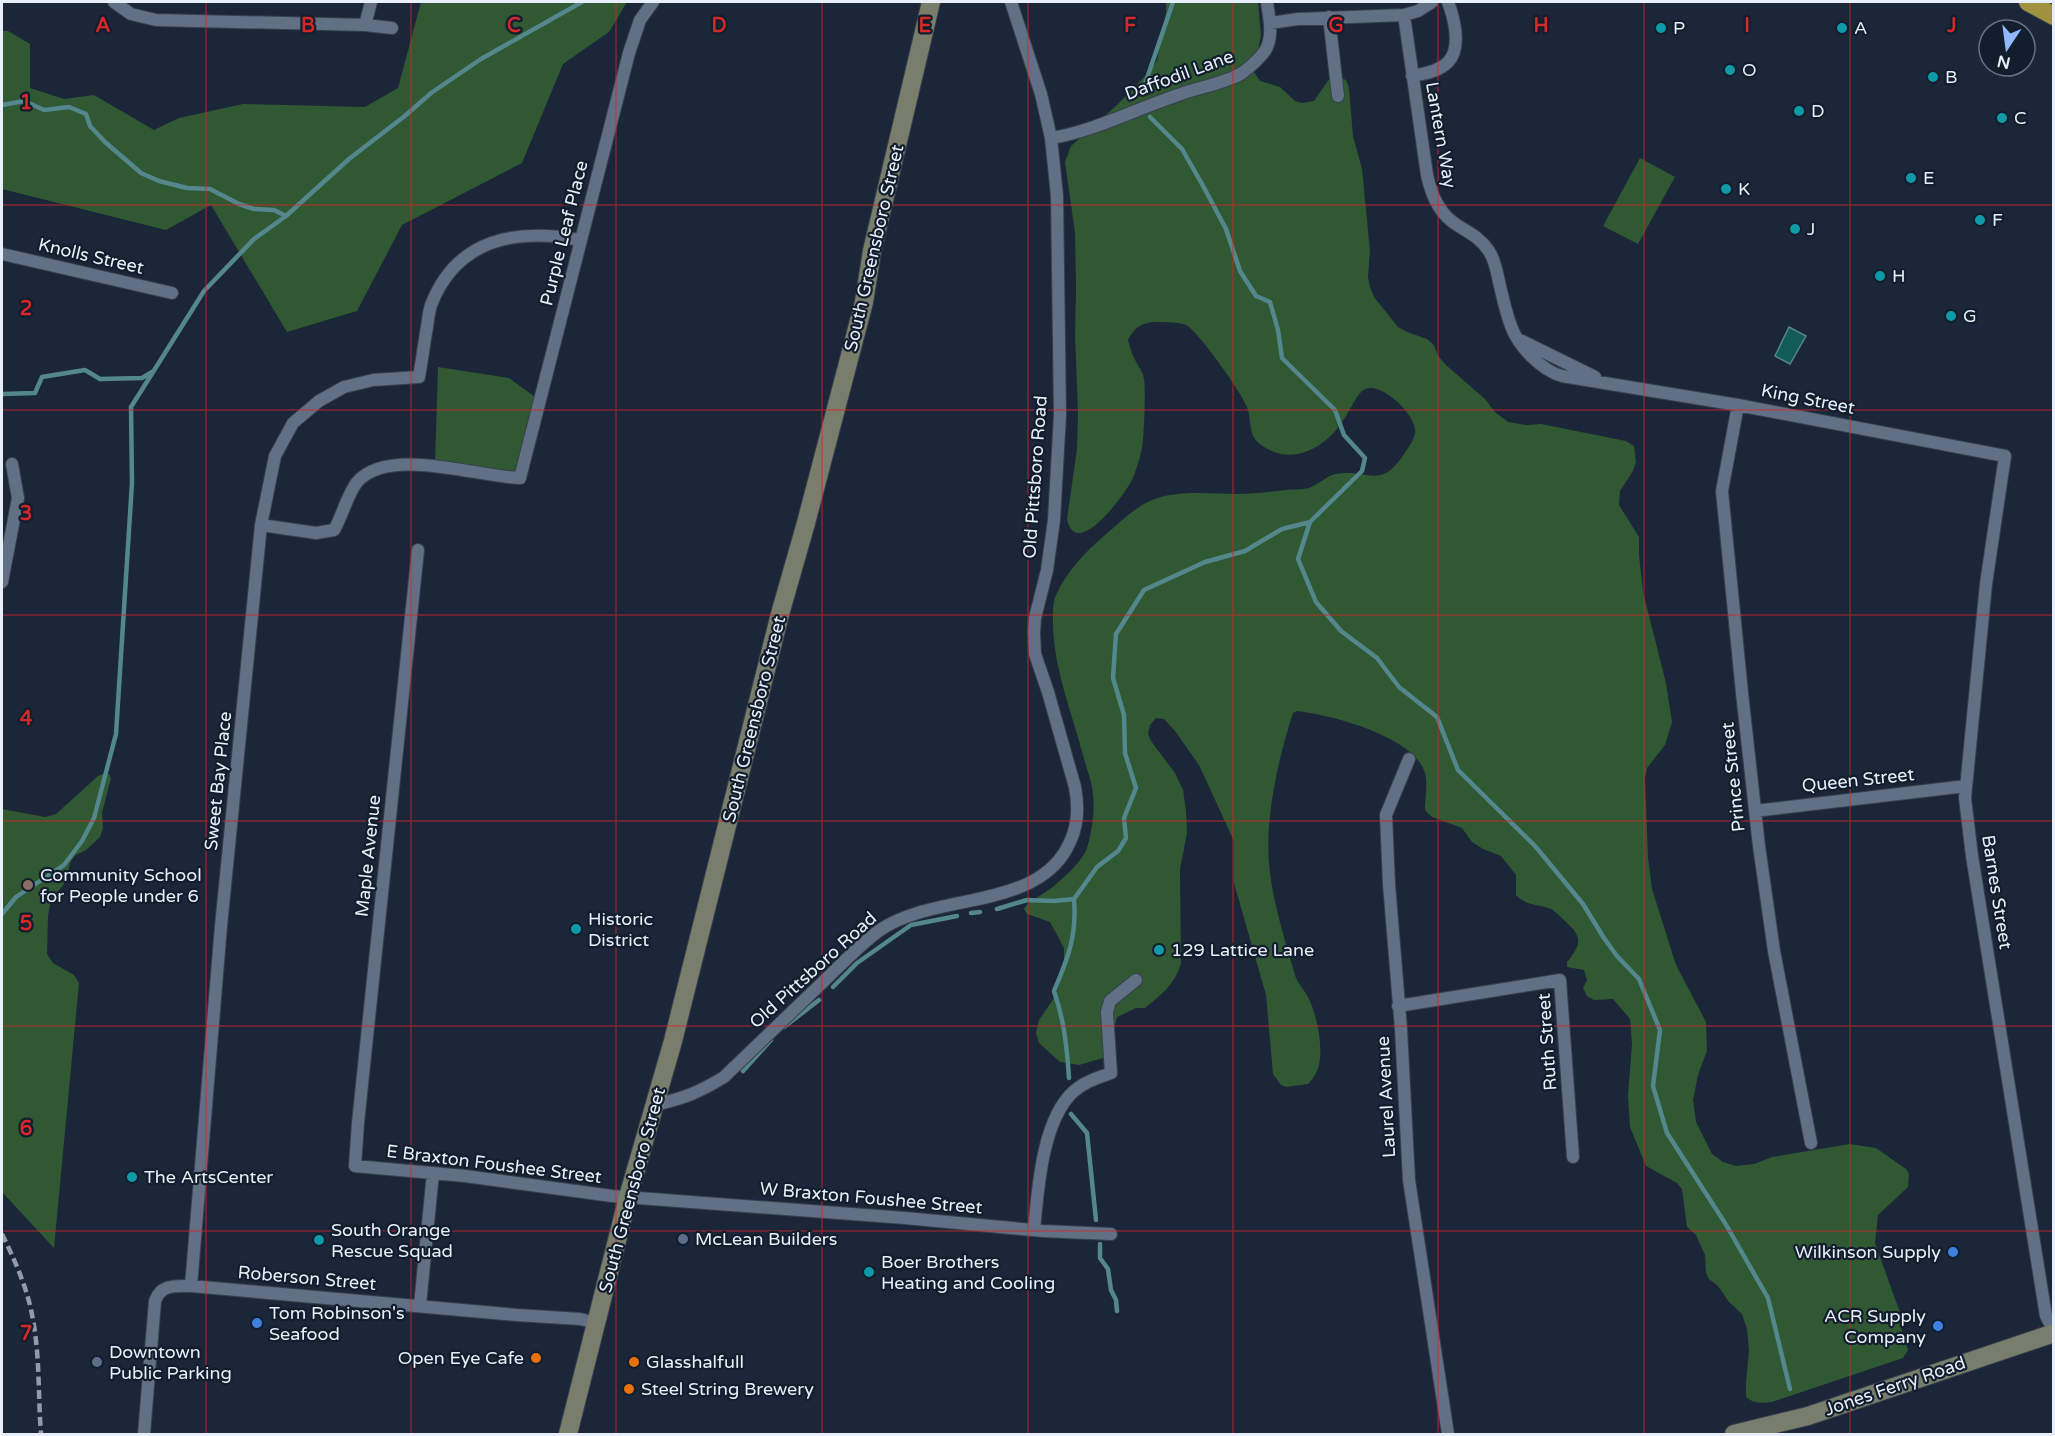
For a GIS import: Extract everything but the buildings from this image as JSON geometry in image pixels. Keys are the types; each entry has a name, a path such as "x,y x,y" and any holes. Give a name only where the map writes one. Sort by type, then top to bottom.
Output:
{"highway":[{"path":"2028,2 2054,16"}],"main road":[{"name":"South Greensboro Street","path":"568,1434 628,1197 673,1041 780,614 861,312 872,251 931,2"},
{"name":"Jones Ferry Road","path":"1734,1434 1808,1416 2054,1332"}],"street":[{"path":"114,2 131,14 156,20 365,25 392,28"},
{"path":"365,25 371,2"},
{"name":"Purple Leaf Place","path":"261,525 316,533 334,530 358,481 382,466 420,464 520,478 629,53 640,20 653,2"},
{"name":"Old Pittsboro Road","path":"655,1105 700,1092 724,1077 864,944 891,923 921,912 1022,887 1040,879 1062,858 1073,837 1077,821 1075,787 1035,654 1034,633 1035,618 1047,570 1054,520 1060,415 1057,196 1051,138 1041,94 1011,2"},
{"name":"Daffodil Lane","path":"1051,138 1071,135 1180,94 1240,75 1259,59 1266,48 1271,32 1267,2"},
{"path":"1270,23 1329,17 1404,15 1418,11 1432,2"},
{"path":"1412,76 1429,72 1448,62 1456,47 1452,13 1448,2"},
{"name":"Lantern Way","path":"1404,15 1426,175 1436,202 1457,225 1474,234 1491,254 1496,265 1511,328 1518,339 1605,382"},
{"path":"1329,17 1338,96"},
{"name":"Sweet Bay Place","path":"191,1286 221,926 261,525 275,456 293,423 319,401 344,387 373,380 419,377 431,306 453,267 484,246 515,236 549,235 580,240"},
{"name":"Knolls Street","path":"2,254 172,293"},
{"name":"King Street","path":"1605,382 2005,456"},
{"name":"Prince Street","path":"1738,405 1722,491 1755,811 1774,951 1811,1143"},
{"name":"Barnes Street","path":"2005,456 1986,584 1965,798 1972,856 2044,1306 2054,1332"},
{"path":"2,582 18,498 12,464"},
{"name":"Maple Avenue","path":"355,1166 418,550"},
{"name":"Laurel Avenue","path":"1409,759 1386,815 1409,1180 1448,1434"},
{"name":"Queen Street","path":"1755,811 1966,786"},
{"path":"1034,1230 1045,1152 1056,1118 1072,1092 1083,1084 1111,1073 1107,1012 1110,1001 1136,980"},
{"name":"Ruth Street","path":"1398,1006 1560,980 1573,1157"},
{"name":"E Braxton Foushee Street","path":"355,1166 433,1173 628,1197"},
{"path":"420,1305 433,1173"},
{"name":"W Braxton Foushee Street","path":"628,1197 1034,1230 1111,1234"},
{"name":"Roberson Street","path":"144,1434 155,1301 163,1289 168,1287 191,1286 420,1305 580,1319 597,1323"}],"shaded area":[{"path":"421,2 627,2 609,32 563,64 522,163 402,225 357,311 287,332 211,205 166,230 2,189 2,31 8,31 30,44 30,88 64,99 94,95 154,130 179,118 243,104 365,107 398,88"},
{"path":"1166,2 1258,2 1261,35 1254,72 1260,81 1280,87 1295,101 1302,103 1314,101 1330,78 1339,77 1346,80 1349,88 1353,136 1362,169 1370,251 1368,277 1370,287 1374,297 1398,327 1427,339 1434,345 1438,356 1446,365 1508,422 1526,425 1541,424 1626,441 1634,446 1636,462 1620,491 1619,505 1639,537 1643,592 1666,683 1672,722 1665,745 1647,768 1645,778 1648,857 1652,889 1676,965 1706,1022 1707,1051 1698,1075 1693,1100 1696,1122 1712,1154 1723,1162 1736,1166 1754,1164 1772,1157 1850,1144 1876,1148 1906,1169 1909,1174 1908,1187 1878,1215 1875,1243 1902,1318 1900,1325 1908,1350 1903,1358 1772,1402 1755,1402 1746,1397 1749,1350 1747,1329 1742,1314 1729,1302 1706,1273 1705,1255 1696,1235 1687,1227 1682,1189 1677,1183 1646,1166 1630,1127 1628,1095 1632,1044 1630,1019 1613,999 1594,1000 1587,996 1583,988 1587,980 1584,970 1567,967 1567,962 1575,951 1578,941 1571,927 1551,909 1528,903 1516,895 1516,875 1501,856 1472,842 1462,828 1432,817 1425,810 1426,777 1418,760 1389,738 1370,730 1312,713 1297,711 1293,713 1274,786 1268,844 1273,890 1296,978 1311,1004 1319,1035 1319,1066 1308,1084 1286,1087 1281,1085 1273,1074 1266,995 1234,883 1234,841 1199,765 1164,719 1156,718 1150,725 1148,734 1175,773 1183,790 1187,833 1180,869 1181,964 1167,989 1145,1008 1136,1008 1117,1017 1109,1049 1103,1058 1079,1065 1060,1062 1039,1043 1036,1033 1039,1020 1056,995 1064,967 1064,948 1050,922 1027,914 1024,909 1057,883 1085,853 1092,828 1094,801 1092,785 1060,676 1054,642 1054,602 1065,578 1098,541 1132,512 1153,500 1188,493 1243,494 1306,489 1336,474 1380,475 1396,465 1411,444 1415,433 1410,417 1396,400 1377,389 1369,388 1359,394 1335,431 1318,446 1298,454 1277,453 1255,439 1247,407 1237,389 1192,330 1179,323 1147,323 1136,329 1128,340 1145,384 1143,443 1135,473 1120,498 1100,521 1080,533 1072,530 1067,519 1077,449 1075,233 1065,162 1071,146 1117,105 1151,70 1157,60 1166,14"},
{"path":"1640,158 1675,177 1638,244 1603,226"},
{"path":"1789,327 1806,336 1790,364 1775,356"},
{"path":"438,367 509,378 535,397 515,477 435,462"},
{"path":"103,774 109,774 111,778 102,813 103,828 100,837 71,861 64,884 51,900 48,916 47,954 53,963 74,975 79,983 54,1248 2,1192 2,809 45,817 56,814"}],"waterway":[{"path":"2,914 16,897 64,865 82,841 94,818 116,734 132,483 131,407 204,291 254,239 286,216 349,159 431,93 481,59 582,2"},
{"path":"1144,87 1173,2"},
{"path":"2,105 24,101 44,110 69,107 86,114 90,126 141,173 159,181 187,188 210,189 239,204 254,209 274,210 286,216"},
{"path":"1150,117 1182,149 1226,229 1240,271 1256,296 1270,302 1278,330 1282,358 1335,410 1344,435 1365,458 1362,471 1310,522 1298,559 1316,602 1341,631 1377,658 1399,687 1437,717 1458,770 1535,846 1583,904 1617,956 1639,979 1660,1030 1653,1086 1667,1133 1725,1223 1768,1298 1790,1389"},
{"path":"2,394 35,393 42,377 85,370 100,379 142,378 152,372"},
{"path":"1069,1078 1064,1034 1054,991 1073,936 1074,899 1097,867 1118,851 1126,838 1124,818 1136,788 1125,753 1124,715 1113,678 1116,634 1144,590 1205,562 1245,551 1282,529 1310,522"},
{"path":"997,909 1027,900 1074,899"},
{"path":"971,913 980,912"},
{"path":"833,987 857,963 911,925 957,916"},
{"path":"784,1027 819,1000"},
{"path":"743,1071 771,1040"},
{"path":"1071,1114 1087,1133 1096,1220"},
{"path":"1100,1244 1100,1258 1108,1269 1117,1311"}],"railway":[{"path":"2,1234 12,1254 31,1309 37,1348 41,1434"}],"place":[{"name":"P","path":"1661,28"},
{"name":"A","path":"1842,28"},
{"name":"O","path":"1730,70"},
{"name":"B","path":"1933,77"},
{"name":"D","path":"1799,111"},
{"name":"C","path":"2002,118"},
{"name":"E","path":"1911,178"},
{"name":"K","path":"1726,189"},
{"name":"F","path":"1980,220"},
{"name":"J","path":"1795,229"},
{"name":"H","path":"1880,276"},
{"name":"G","path":"1951,316"},
{"name":"Community School for People under 6","path":"28,885"},
{"name":"Historic District","path":"576,929"},
{"name":"129 Lattice Lane","path":"1159,950"},
{"name":"The ArtsCenter","path":"132,1177"},
{"name":"McLean Builders","path":"683,1239"},
{"name":"South Orange Rescue Squad","path":"319,1240"},
{"name":"Wilkinson Supply","path":"1953,1252"},
{"name":"Boer Brothers Heating and Cooling","path":"869,1272"},
{"name":"Tom Robinson's Seafood","path":"257,1323"},
{"name":"ACR Supply Company","path":"1938,1326"},
{"name":"Open Eye Cafe","path":"536,1358"},
{"name":"Downtown Public Parking","path":"97,1362"},
{"name":"Glasshalfull","path":"634,1362"},
{"name":"Steel String Brewery","path":"629,1389"}]}
